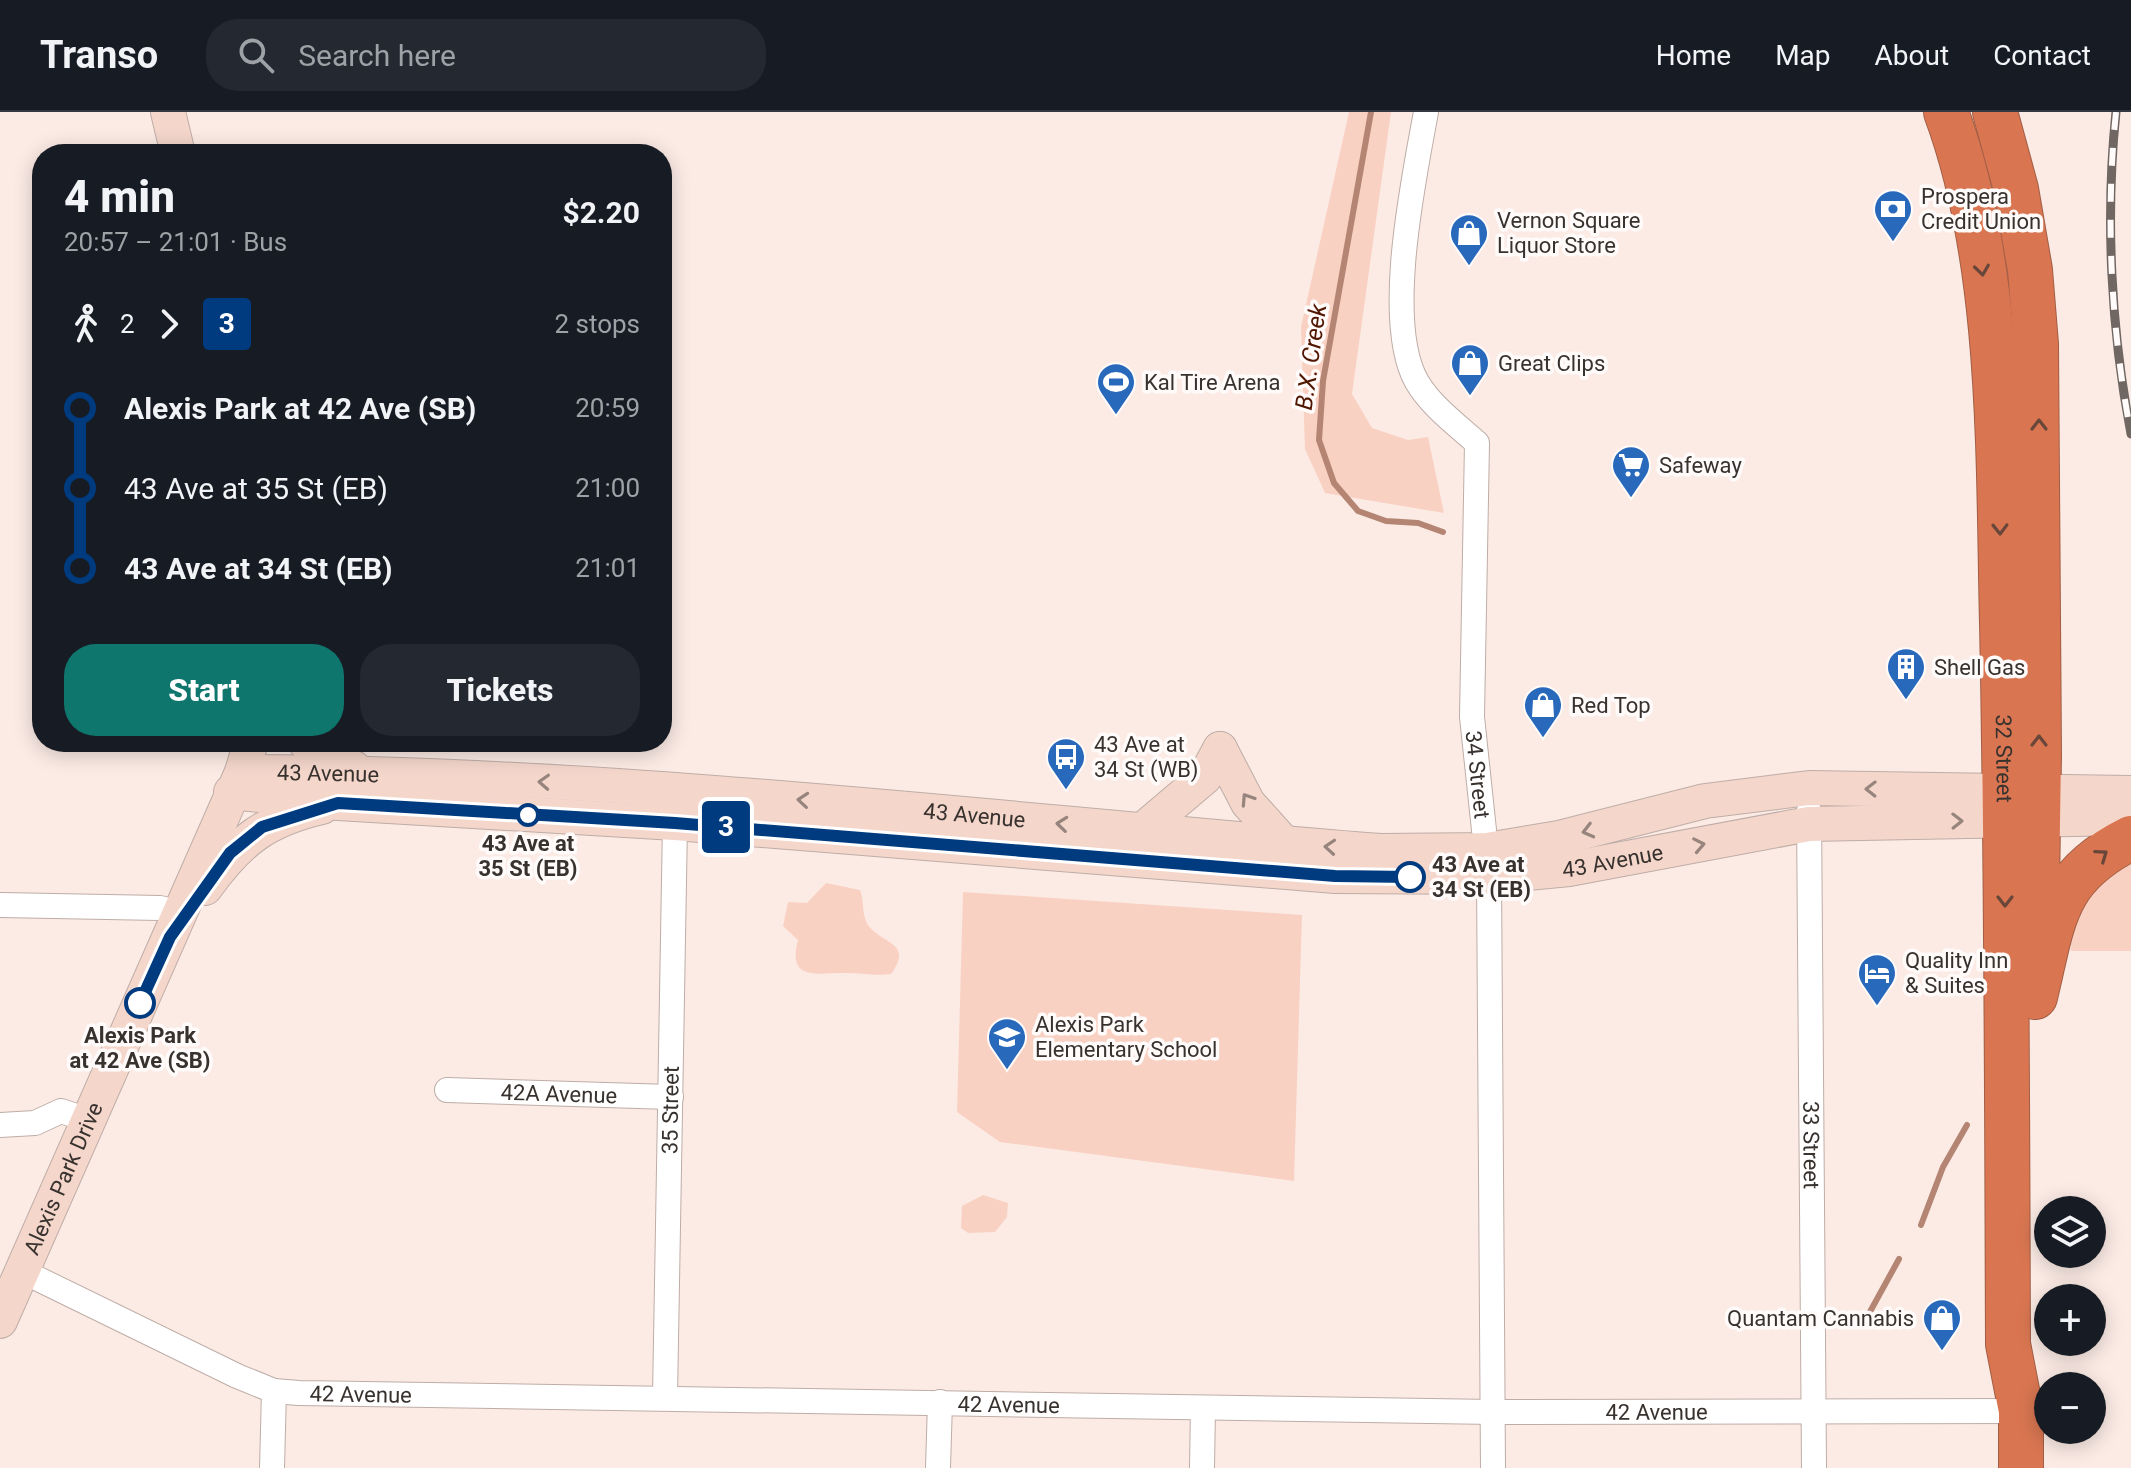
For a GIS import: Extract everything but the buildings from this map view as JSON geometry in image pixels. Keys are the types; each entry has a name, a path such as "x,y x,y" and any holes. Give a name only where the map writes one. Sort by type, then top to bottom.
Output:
{"highway":[{"name":"32 Street","path":"1995,112 2016,189 2030,270 2036,344 2008,1344 2021,1411 2021,1468"},
{"name":"32 Street","path":"1961,116 1990,327 2035,997 2034,1344 2021,1411"},
{"path":"2035,997 2057,910 2067,888 2082,869 2131,838"}],"street":[{"path":"168,112 176,144"},
{"name":"34 Street","path":"1426,112 1410,196 1402,318 1406,354 1418,383 1442,412 1477,443 1472,717 1488,863 1493,1468"},
{"path":"1140,832 1205,777 1220,749 1248,803 1284,843"},
{"path":"318,752 326,758 366,772"},
{"name":"43 Avenue","path":"241,769 366,772 687,790 1569,869 1809,824 2131,793"},
{"name":"43 Avenue","path":"241,769 338,803 675,823 1335,876 1488,863 1559,838 1705,801 1809,788 2021,805 2131,818"},
{"name":"Alexis Park Drive","path":"0,1321 241,769"},
{"name":"33 Street","path":"1809,788 1814,1468"},
{"path":"0,905 160,908 175,925 230,853 262,827 338,803"},
{"name":"35 Street","path":"665,1398 675,823"},
{"name":"42A Avenue","path":"447,1090 671,1097"},
{"path":"0,1125 35,1123 61,1111 88,1120"},
{"name":"42 Avenue","path":"22,1271 274,1391 1494,1412 2021,1411"},
{"path":"272,1468 274,1391"},
{"path":"938,1468 940,1402"},
{"path":"1202,1468 1203,1408"}],"shaded area":[{"path":"1349,112 1391,112 1352,394 1372,428 1408,440 1428,437 1444,513 1325,493 1305,449 1301,327"},
{"path":"2131,857 2131,951 2071,951 2080,906 2095,887"},
{"path":"826,883 860,890 866,921 897,948 898,963 891,974 814,973 800,968 796,953 798,940 783,926 788,902 807,903"},
{"path":"963,892 1302,915 1294,1181 1000,1142 957,1112"},
{"path":"983,1195 1008,1203 1007,1217 995,1232 968,1233 961,1228 962,1206"}],"waterway":[{"name":"B.X. Creek","path":"1371,112 1323,381 1319,440 1334,483 1358,511 1386,521 1418,523 1443,532"},
{"name":"B.X. Creek","path":"1921,1225 1943,1167 1967,1125"},
{"name":"B.X. Creek","path":"1866,1319 1899,1259"}],"railway":[{"path":"2116,112 2111,192 2112,274 2119,355 2131,434"}],"bus line":[{"name":"3","path":"140,1003 170,937 230,853 262,827 307,810 338,803 675,823 1335,876 1410,877"}],"place":[{"name":"Prospera Credit Union","path":"1893,243"},
{"name":"Vernon Square Liquor Store","path":"1469,267"},
{"name":"Great Clips","path":"1470,397"},
{"name":"Kal Tire Arena","path":"1116,416"},
{"name":"Safeway","path":"1631,499"},
{"name":"Shell Gas","path":"1906,701"},
{"name":"Red Top","path":"1543,739"},
{"name":"43 Ave at 34 St (WB)","path":"1066,791"},
{"name":"43 Ave at 35 St (EB)","path":"528,815"},
{"name":"43 Ave at 34 St (EB)","path":"1410,877"},
{"name":"Alexis Park at 42 Ave (SB)","path":"140,1003"},
{"name":"Quality Inn & Suites","path":"1877,1007"},
{"name":"Alexis Park Elementary School","path":"1007,1071"},
{"name":"Quantam Cannabis","path":"1942,1352"}]}
